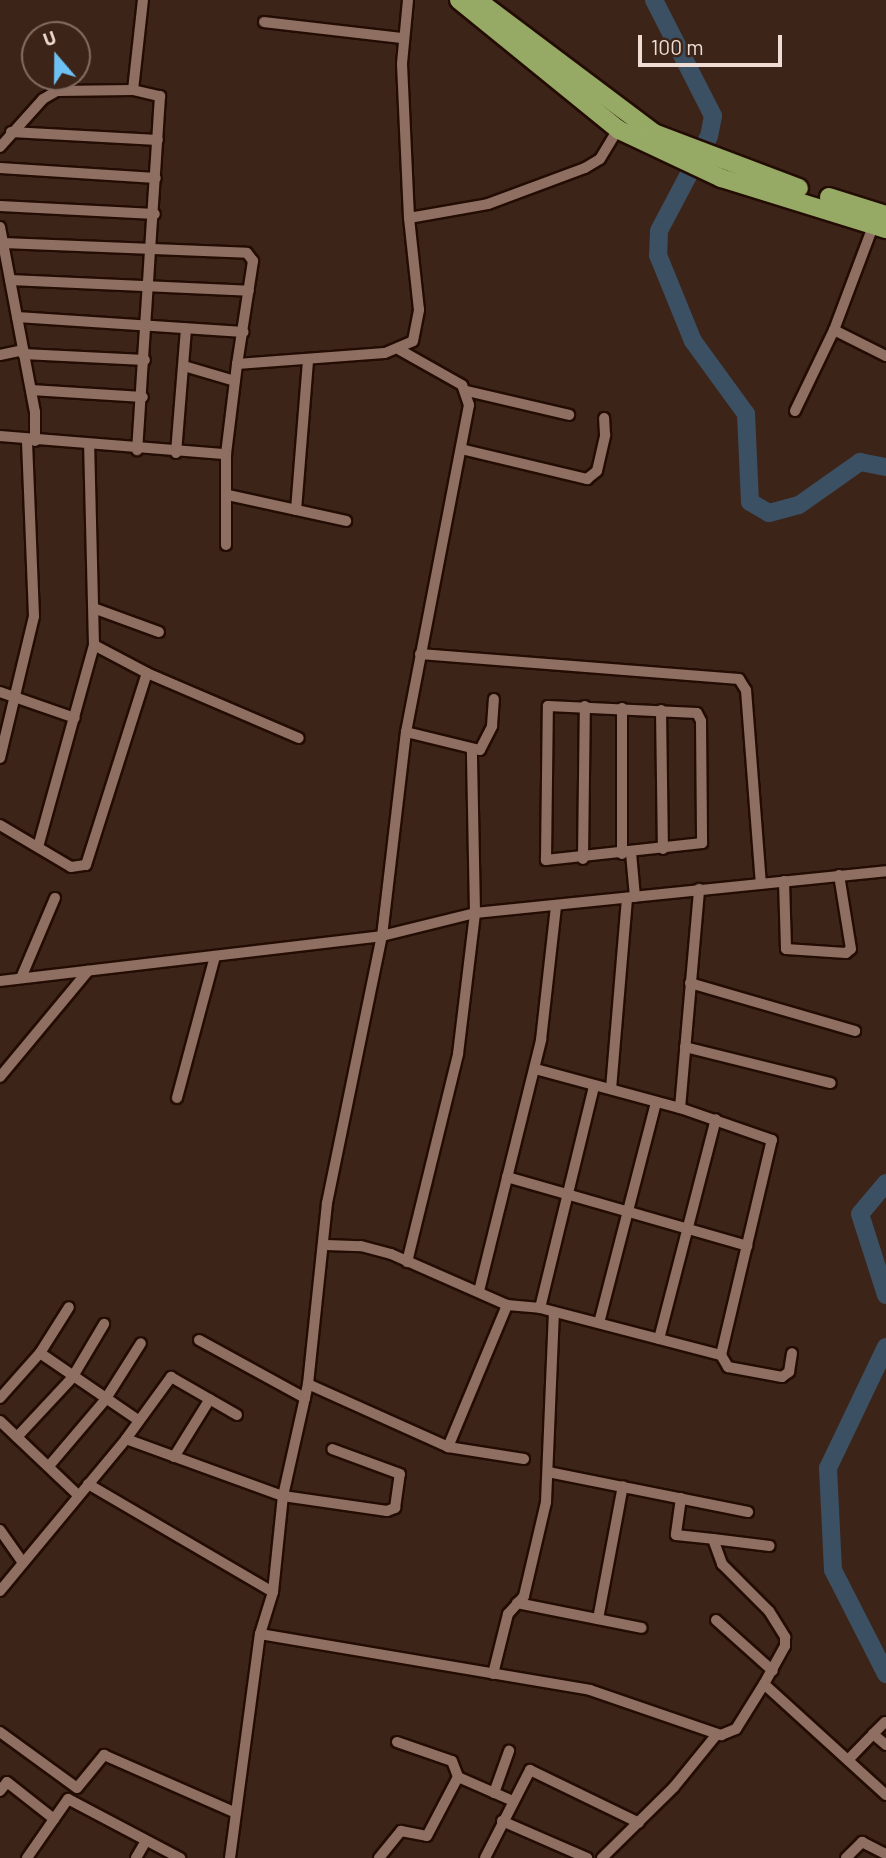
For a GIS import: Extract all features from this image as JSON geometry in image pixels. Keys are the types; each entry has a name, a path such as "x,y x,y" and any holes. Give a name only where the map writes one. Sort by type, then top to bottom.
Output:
{"highway":[{"path":"459,0 622,123 671,149 723,171 881,220"},
{"path":"477,0 622,123"}],"street":[{"path":"133,90 143,0"},
{"path":"237,364 309,360 400,350 412,341 419,326 409,218 403,38 408,0"},
{"path":"264,22 403,38"},
{"path":"0,147 10,132 57,91 133,90 160,96 153,250 137,450"},
{"path":"409,218 488,204 590,166 622,123"},
{"path":"10,132 158,141"},
{"path":"0,168 156,178"},
{"path":"0,206 155,214"},
{"path":"795,411 834,330 881,220"},
{"path":"0,228 31,390 34,615 0,758"},
{"path":"3,243 247,253 253,261 226,454 226,545"},
{"path":"10,280 249,291"},
{"path":"17,317 244,332"},
{"path":"176,453 186,327"},
{"path":"834,330 886,356"},
{"path":"400,350 467,391 569,415"},
{"path":"0,355 23,352 145,360"},
{"path":"296,510 309,360"},
{"path":"184,366 235,380"},
{"path":"31,390 143,397"},
{"path":"230,1858 260,1634 273,1592 283,1496 308,1384 326,1245 327,1203 382,936 406,732 461,449 467,391"},
{"path":"461,449 587,479 597,471 605,435 604,418"},
{"path":"0,436 137,450 226,454"},
{"path":"38,847 94,645 96,609 89,446"},
{"path":"228,495 346,521"},
{"path":"96,609 159,632"},
{"path":"94,645 147,673 299,738"},
{"path":"420,654 739,679 746,690 761,883"},
{"path":"0,825 71,867 88,863 147,673"},
{"path":"0,692 75,718"},
{"path":"406,732 472,751 482,748 490,732 494,699"},
{"path":"554,704 622,708 695,712 700,717 704,835 696,846 551,862 544,856 545,713 554,704"},
{"path":"583,859 585,706"},
{"path":"611,1089 631,898 622,708"},
{"path":"661,710 663,849"},
{"path":"407,1262 456,1071 475,913 472,751"},
{"path":"0,981 382,936 475,913 886,871"},
{"path":"784,881 786,949 846,953 850,949 839,875"},
{"path":"680,1108 699,889"},
{"path":"21,978 55,898"},
{"path":"479,1291 535,1069 556,906"},
{"path":"177,1098 215,956"},
{"path":"0,1077 88,971"},
{"path":"690,983 855,1031"},
{"path":"685,1047 831,1083"},
{"path":"535,1069 680,1108 767,1135 773,1143 721,1355 728,1367 782,1377 789,1372 792,1353"},
{"path":"540,1308 594,1086"},
{"path":"599,1323 656,1102"},
{"path":"659,1339 716,1119"},
{"path":"508,1177 566,1196 747,1246"},
{"path":"326,1245 369,1247 507,1305 540,1308 721,1355"},
{"path":"448,1447 507,1305"},
{"path":"0,1398 40,1353 69,1307"},
{"path":"493,1674 508,1614 524,1596 542,1521 548,1472 554,1312"},
{"path":"17,1437 72,1378 104,1324"},
{"path":"199,1340 305,1398"},
{"path":"49,1466 106,1400 141,1343"},
{"path":"40,1353 72,1378 138,1420"},
{"path":"0,1591 126,1440 170,1377 237,1415"},
{"path":"308,1384 448,1447 524,1459"},
{"path":"174,1457 210,1398"},
{"path":"0,1421 78,1495"},
{"path":"126,1440 283,1496 387,1511 395,1508 400,1474 332,1448"},
{"path":"548,1472 748,1512"},
{"path":"88,1484 273,1592"},
{"path":"598,1619 623,1486"},
{"path":"681,1498 676,1535 770,1546"},
{"path":"0,1530 22,1562"},
{"path":"260,1634 590,1690 717,1734 736,1729 774,1671 785,1637 769,1611 722,1564 713,1539"},
{"path":"517,1603 642,1628"},
{"path":"716,1620 774,1671"},
{"path":"764,1684 886,1795"},
{"path":"848,1760 885,1721"},
{"path":"0,1732 77,1788"},
{"path":"602,1858 698,1760 717,1734"},
{"path":"873,1734 886,1745"},
{"path":"379,1858 401,1831 427,1836 457,1777 452,1761 397,1742"},
{"path":"494,1793 509,1751"},
{"path":"27,1858 68,1799 104,1755 236,1813"},
{"path":"485,1858 526,1774 534,1770 639,1823"},
{"path":"457,1777 513,1801"},
{"path":"0,1791 7,1782 54,1819"},
{"path":"68,1799 180,1858"},
{"path":"502,1821 587,1858"},
{"path":"136,1858 146,1841"},
{"path":"846,1858 862,1842 886,1854"}],"waterway":[{"path":"654,0 713,116 709,136 659,231 658,255 693,341 746,414 750,502 769,513 799,505 860,462 886,467"},
{"path":"886,1183 860,1214 886,1295"},
{"path":"886,1347 828,1468 833,1570 886,1674"}]}
